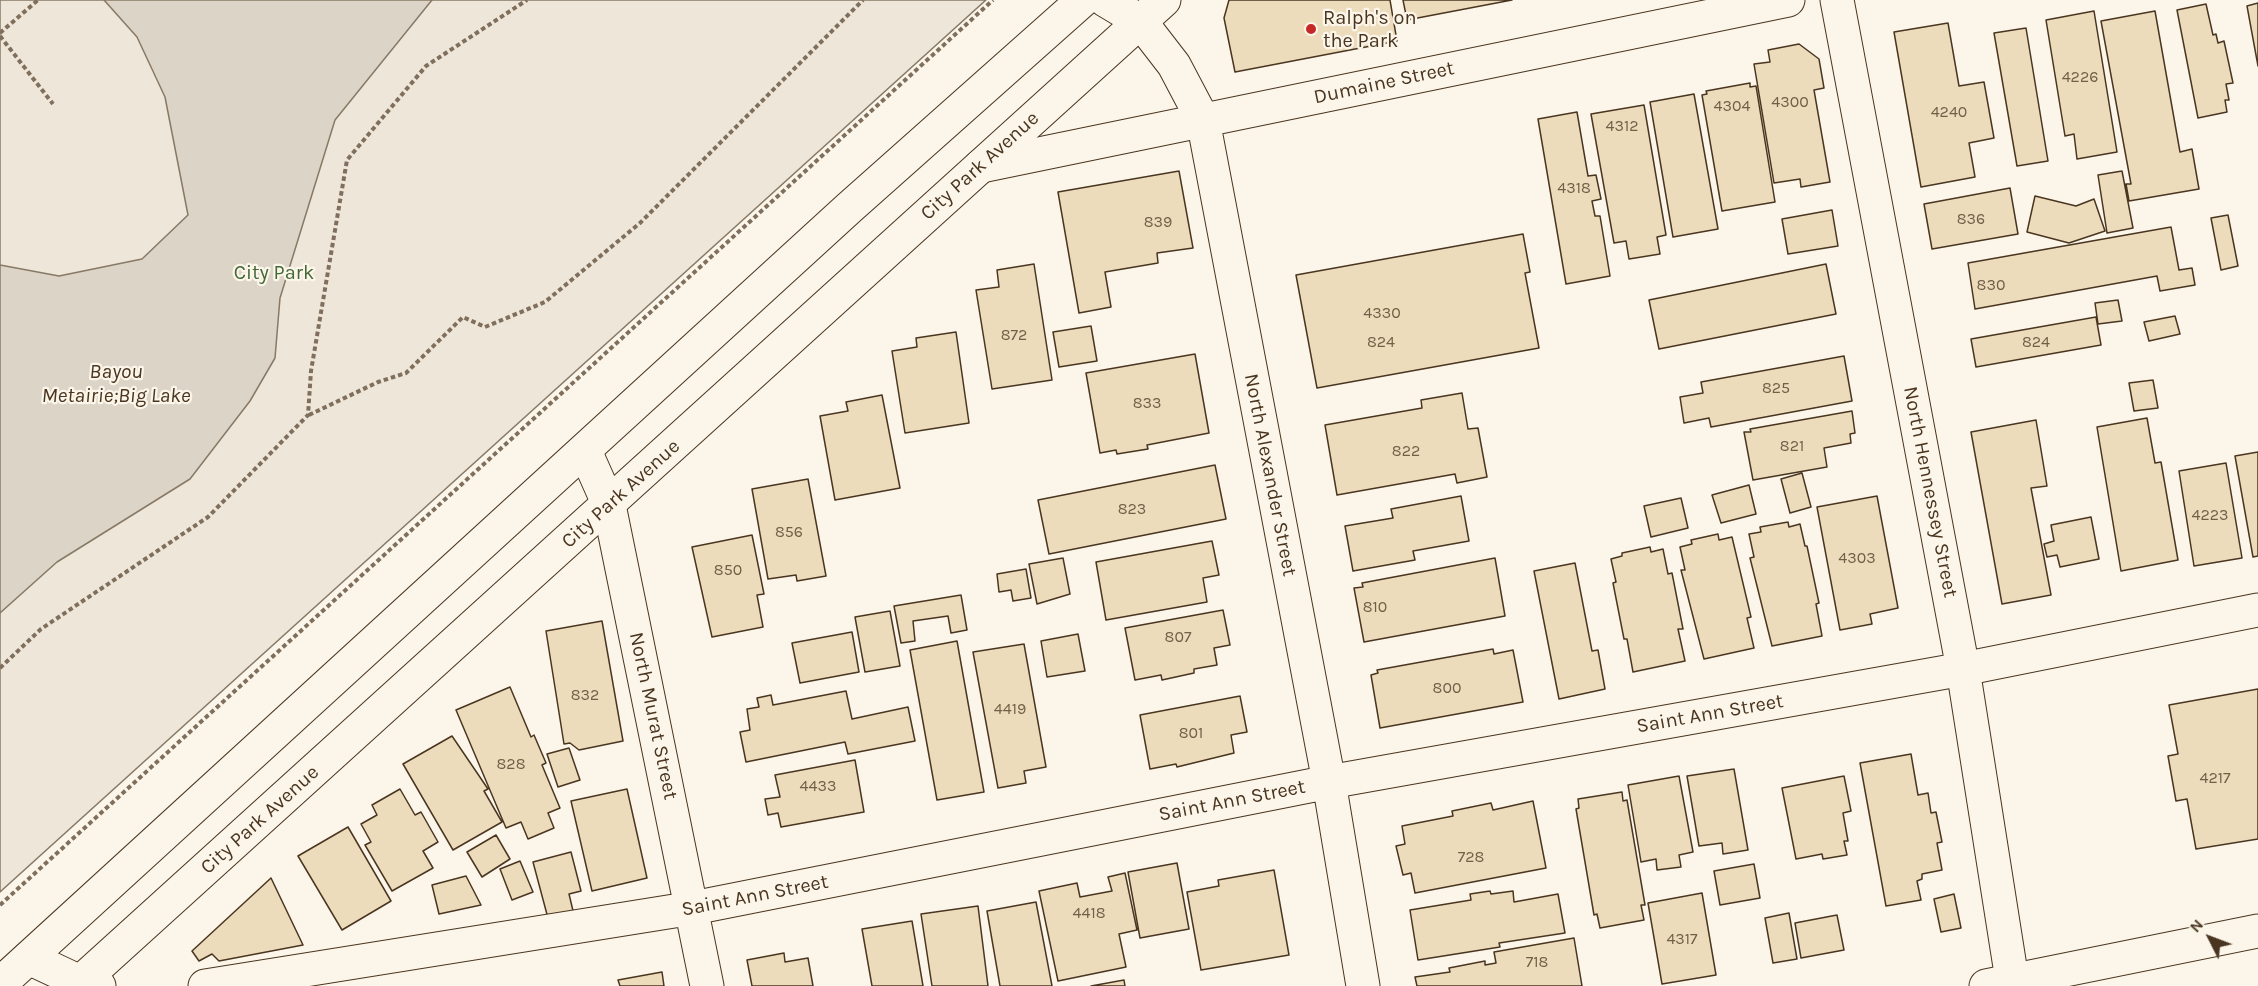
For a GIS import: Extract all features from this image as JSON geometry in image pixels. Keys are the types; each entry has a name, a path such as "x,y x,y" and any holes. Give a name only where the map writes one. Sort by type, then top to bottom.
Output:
{"street":[{"path":"0,984 35,972 585,451 849,208 1083,0"},
{"name":"North Alexander Street","path":"1105,0 1140,21 1174,65 1203,120 1329,782 1363,986"},
{"name":"City Park Avenue","path":"85,985 1164,0"},
{"name":"Dumaine Street","path":"981,166 1788,0"},
{"name":"North Hennessey Street","path":"1837,0 1964,669 2004,984"},
{"name":"North Murat Street","path":"585,451 609,505 707,986"},
{"name":"Saint Ann Street","path":"206,986 693,909 1329,782 1964,669 2258,610"},
{"path":"2004,984 2258,931"},
{"path":"35,972 85,985"}],"path":[{"path":"38,0 0,34 53,104"},
{"path":"309,415 312,371 347,160 426,66 527,0"},
{"path":"0,668 40,629 208,517 309,415 378,382 406,373 463,316 485,327 545,303 640,223 863,0"},
{"path":"0,905 993,0"}],"green space":[{"name":"City Park","path":"0,0 986,0 0,892"}],"water":[{"name":"Bayou Metairie;Big Lake","path":"104,0 432,0 335,120 280,298 275,358 250,401 190,479 57,562 0,613 0,265 59,276 142,259 188,215 165,97 137,37"}],"building":[{"name":"Ralph's on the Park","path":"1229,0 1390,0 1397,41 1235,72 1224,18"},
{"path":"1403,0 1512,0 1407,20"},
{"path":"2258,3 2258,66 2247,6"},
{"path":"2206,4 2213,35 2216,34 2218,43 2224,41 2233,83 2226,84 2229,100 2225,100 2227,112 2198,118 2177,10"},
{"path":"2094,11 2117,152 2077,159 2074,134 2065,136 2046,20"},
{"path":"2155,11 2180,152 2192,149 2199,189 2129,201 2126,184 2131,184 2101,21"},
{"path":"1948,23 1959,86 1984,82 1994,138 1969,143 1975,177 1921,187 1894,32"},
{"path":"2026,28 2048,161 2017,166 1994,33"},
{"path":"1799,44 1819,59 1824,88 1814,90 1830,182 1801,187 1800,179 1774,183 1754,64 1770,62 1768,50"},
{"path":"1750,83 1750,87 1756,86 1775,202 1722,211 1702,95 1707,94 1706,91"},
{"path":"1694,94 1718,229 1673,237 1650,102"},
{"path":"1644,105 1666,235 1657,237 1660,254 1629,259 1626,241 1614,243 1591,114"},
{"path":"1577,112 1588,176 1596,175 1601,199 1592,201 1595,216 1600,216 1610,276 1566,284 1538,119"},
{"path":"1179,171 1193,248 1157,253 1158,263 1105,272 1111,307 1079,313 1058,192"},
{"path":"2122,171 2133,228 2107,233 2098,175"},
{"path":"2010,188 2018,234 1932,249 1924,204"},
{"path":"2035,196 2076,206 2094,199 2105,231 2069,243 2027,232"},
{"path":"1832,210 1838,246 1788,254 1782,219"},
{"path":"2228,215 2238,266 2221,270 2211,218"},
{"path":"2171,227 2179,270 2192,268 2195,285 2160,291 2157,276 1975,309 1968,263"},
{"path":"1523,234 1530,272 1525,273 1539,348 1317,388 1296,275"},
{"path":"1034,264 1052,380 992,389 976,290 999,287 997,270"},
{"path":"1826,264 1836,314 1659,349 1649,300"},
{"path":"2118,300 2122,321 2098,324 2095,303"},
{"path":"2175,316 2180,334 2149,341 2144,322"},
{"path":"2096,317 2101,345 1976,367 1971,339"},
{"path":"1091,326 1097,361 1059,367 1053,332"},
{"path":"956,332 969,423 905,433 892,351 917,347 916,338"},
{"path":"1195,354 1209,433 1147,445 1148,449 1117,454 1116,450 1100,453 1086,373"},
{"path":"1844,356 1852,401 1711,427 1709,418 1684,423 1680,397 1703,393 1701,382"},
{"path":"2153,380 2158,408 2134,411 2129,383"},
{"path":"1462,393 1468,429 1478,428 1487,477 1457,483 1455,474 1337,495 1325,425 1422,408 1421,400"},
{"path":"882,395 900,488 835,500 820,416 848,411 846,402"},
{"path":"1852,411 1855,433 1850,434 1851,443 1824,448 1827,467 1753,480 1744,432"},
{"path":"2147,418 2155,463 2161,462 2178,560 2121,571 2097,427"},
{"path":"2036,420 2047,486 2031,488 2051,595 2002,604 1971,432"},
{"path":"2258,452 2258,556 2253,557 2235,456"},
{"path":"2226,463 2242,558 2194,566 2179,471"},
{"path":"1215,465 1226,519 1049,554 1038,500"},
{"path":"1802,473 1811,507 1790,513 1781,479"},
{"path":"808,479 826,576 797,581 796,575 768,579 752,489"},
{"path":"1749,485 1756,514 1721,523 1712,495"},
{"path":"1461,496 1469,541 1413,551 1415,560 1353,571 1345,526 1393,518 1391,509"},
{"path":"1877,496 1898,608 1870,614 1872,624 1840,630 1817,507"},
{"path":"1681,498 1688,528 1651,537 1644,506"},
{"path":"2091,517 2099,559 2060,567 2057,555 2047,557 2044,544 2054,541 2051,525"},
{"path":"1788,522 1789,527 1800,524 1805,546 1807,546 1819,603 1816,604 1822,636 1772,646 1750,558 1754,557 1749,534 1761,532 1760,527"},
{"path":"1718,534 1719,540 1732,537 1751,617 1747,618 1754,648 1704,659 1681,570 1685,570 1680,547 1692,544 1691,540"},
{"path":"752,535 764,594 757,595 763,627 712,637 692,547"},
{"path":"1212,541 1219,575 1203,578 1207,602 1106,620 1096,562"},
{"path":"1650,547 1651,552 1663,549 1668,574 1672,573 1683,629 1678,629 1685,661 1633,672 1613,583 1616,582 1611,559 1622,556 1622,553"},
{"path":"1063,558 1070,594 1037,604 1029,564"},
{"path":"1495,558 1505,616 1364,642 1354,588 1363,587 1362,583"},
{"path":"1575,563 1592,651 1598,650 1605,689 1559,699 1534,571"},
{"path":"1026,569 1031,598 1013,601 1011,590 999,592 997,574"},
{"path":"961,595 967,630 951,633 948,616 913,621 915,641 901,643 894,606"},
{"path":"1223,610 1230,645 1214,648 1217,665 1194,669 1194,673 1162,680 1161,675 1135,680 1125,628"},
{"path":"890,611 900,666 865,672 855,617"},
{"path":"602,621 623,741 579,750 570,743 564,744 546,631"},
{"path":"852,632 859,672 800,683 792,643"},
{"path":"1078,634 1085,671 1047,677 1041,641"},
{"path":"957,641 984,792 937,800 910,650"},
{"path":"1024,644 1046,767 1024,771 1026,783 998,788 973,652"},
{"path":"1493,649 1494,654 1513,650 1523,702 1380,728 1371,675 1378,673 1377,670"},
{"path":"510,687 531,737 534,735 546,763 542,765 560,808 548,813 554,828 528,839 521,822 506,828 456,710"},
{"path":"2258,689 2258,839 2196,849 2187,799 2176,801 2168,756 2178,754 2169,705"},
{"path":"846,691 852,719 908,707 915,741 848,754 845,742 746,762 740,732 750,730 747,709 759,707 757,698 771,695 773,705"},
{"path":"1240,696 1247,732 1231,735 1234,753 1177,767 1176,764 1150,769 1140,715"},
{"path":"452,736 488,789 484,791 502,822 453,850 403,764"},
{"path":"569,748 580,780 558,787 547,754"},
{"path":"1911,754 1918,795 1928,793 1931,813 1936,812 1942,842 1937,843 1942,870 1922,874 1922,879 1917,881 1921,900 1886,906 1860,763"},
{"path":"855,760 864,812 781,827 778,813 768,815 765,799 780,797 775,775"},
{"path":"1734,769 1748,850 1723,854 1722,843 1699,846 1687,776"},
{"path":"1679,776 1693,852 1679,855 1681,867 1657,870 1656,859 1641,862 1628,785"},
{"path":"1844,776 1851,811 1843,813 1848,841 1844,841 1847,855 1823,859 1822,854 1796,859 1782,788"},
{"path":"400,789 415,815 421,812 438,842 423,851 433,868 392,891 365,845 371,842 361,824 377,815 372,805"},
{"path":"627,789 647,878 592,891 571,801"},
{"path":"1622,792 1623,801 1627,800 1645,905 1641,905 1644,920 1600,928 1597,914 1594,915 1576,809 1579,808 1578,799"},
{"path":"1533,801 1546,868 1415,893 1411,873 1403,875 1396,846 1405,844 1402,826 1453,816 1452,811 1491,803 1493,810"},
{"path":"348,827 391,901 342,930 298,856"},
{"path":"496,835 510,859 482,877 467,852"},
{"path":"571,852 581,891 569,894 574,915 549,922 533,862"},
{"path":"520,861 533,892 512,900 500,869"},
{"path":"1177,863 1189,929 1140,938 1128,872"},
{"path":"1754,864 1760,898 1720,905 1714,871"},
{"path":"1274,870 1289,955 1201,970 1187,892 1219,886 1218,880"},
{"path":"1125,873 1137,930 1119,934 1126,967 1058,981 1039,891 1077,883 1080,897 1112,891 1108,877"},
{"path":"466,876 481,905 439,914 432,885"},
{"path":"271,878 303,945 219,961 212,954 199,961 192,951"},
{"path":"1490,891 1491,894 1513,891 1514,902 1558,894 1565,933 1499,943 1500,947 1418,960 1410,910 1471,900 1470,894"},
{"path":"1702,893 1716,975 1662,984 1648,903"},
{"path":"1954,894 1961,928 1941,932 1934,899"},
{"path":"1036,902 1052,986 1000,986 987,911"},
{"path":"978,906 988,986 932,986 921,914"},
{"path":"1789,913 1797,959 1773,963 1765,918"},
{"path":"1837,915 1844,950 1801,958 1795,923"},
{"path":"912,921 923,986 872,986 862,929"},
{"path":"1574,938 1582,986 1417,986 1415,977 1450,972 1449,968 1485,961 1485,965 1496,963 1494,952"},
{"path":"784,953 785,962 808,958 813,986 752,986 747,960"},
{"path":"662,972 664,986 620,986 618,980"},
{"path":"1124,980 1125,986 1091,986"}],"place":[{"name":"Ralph's on the Park","path":"1311,29"}]}
